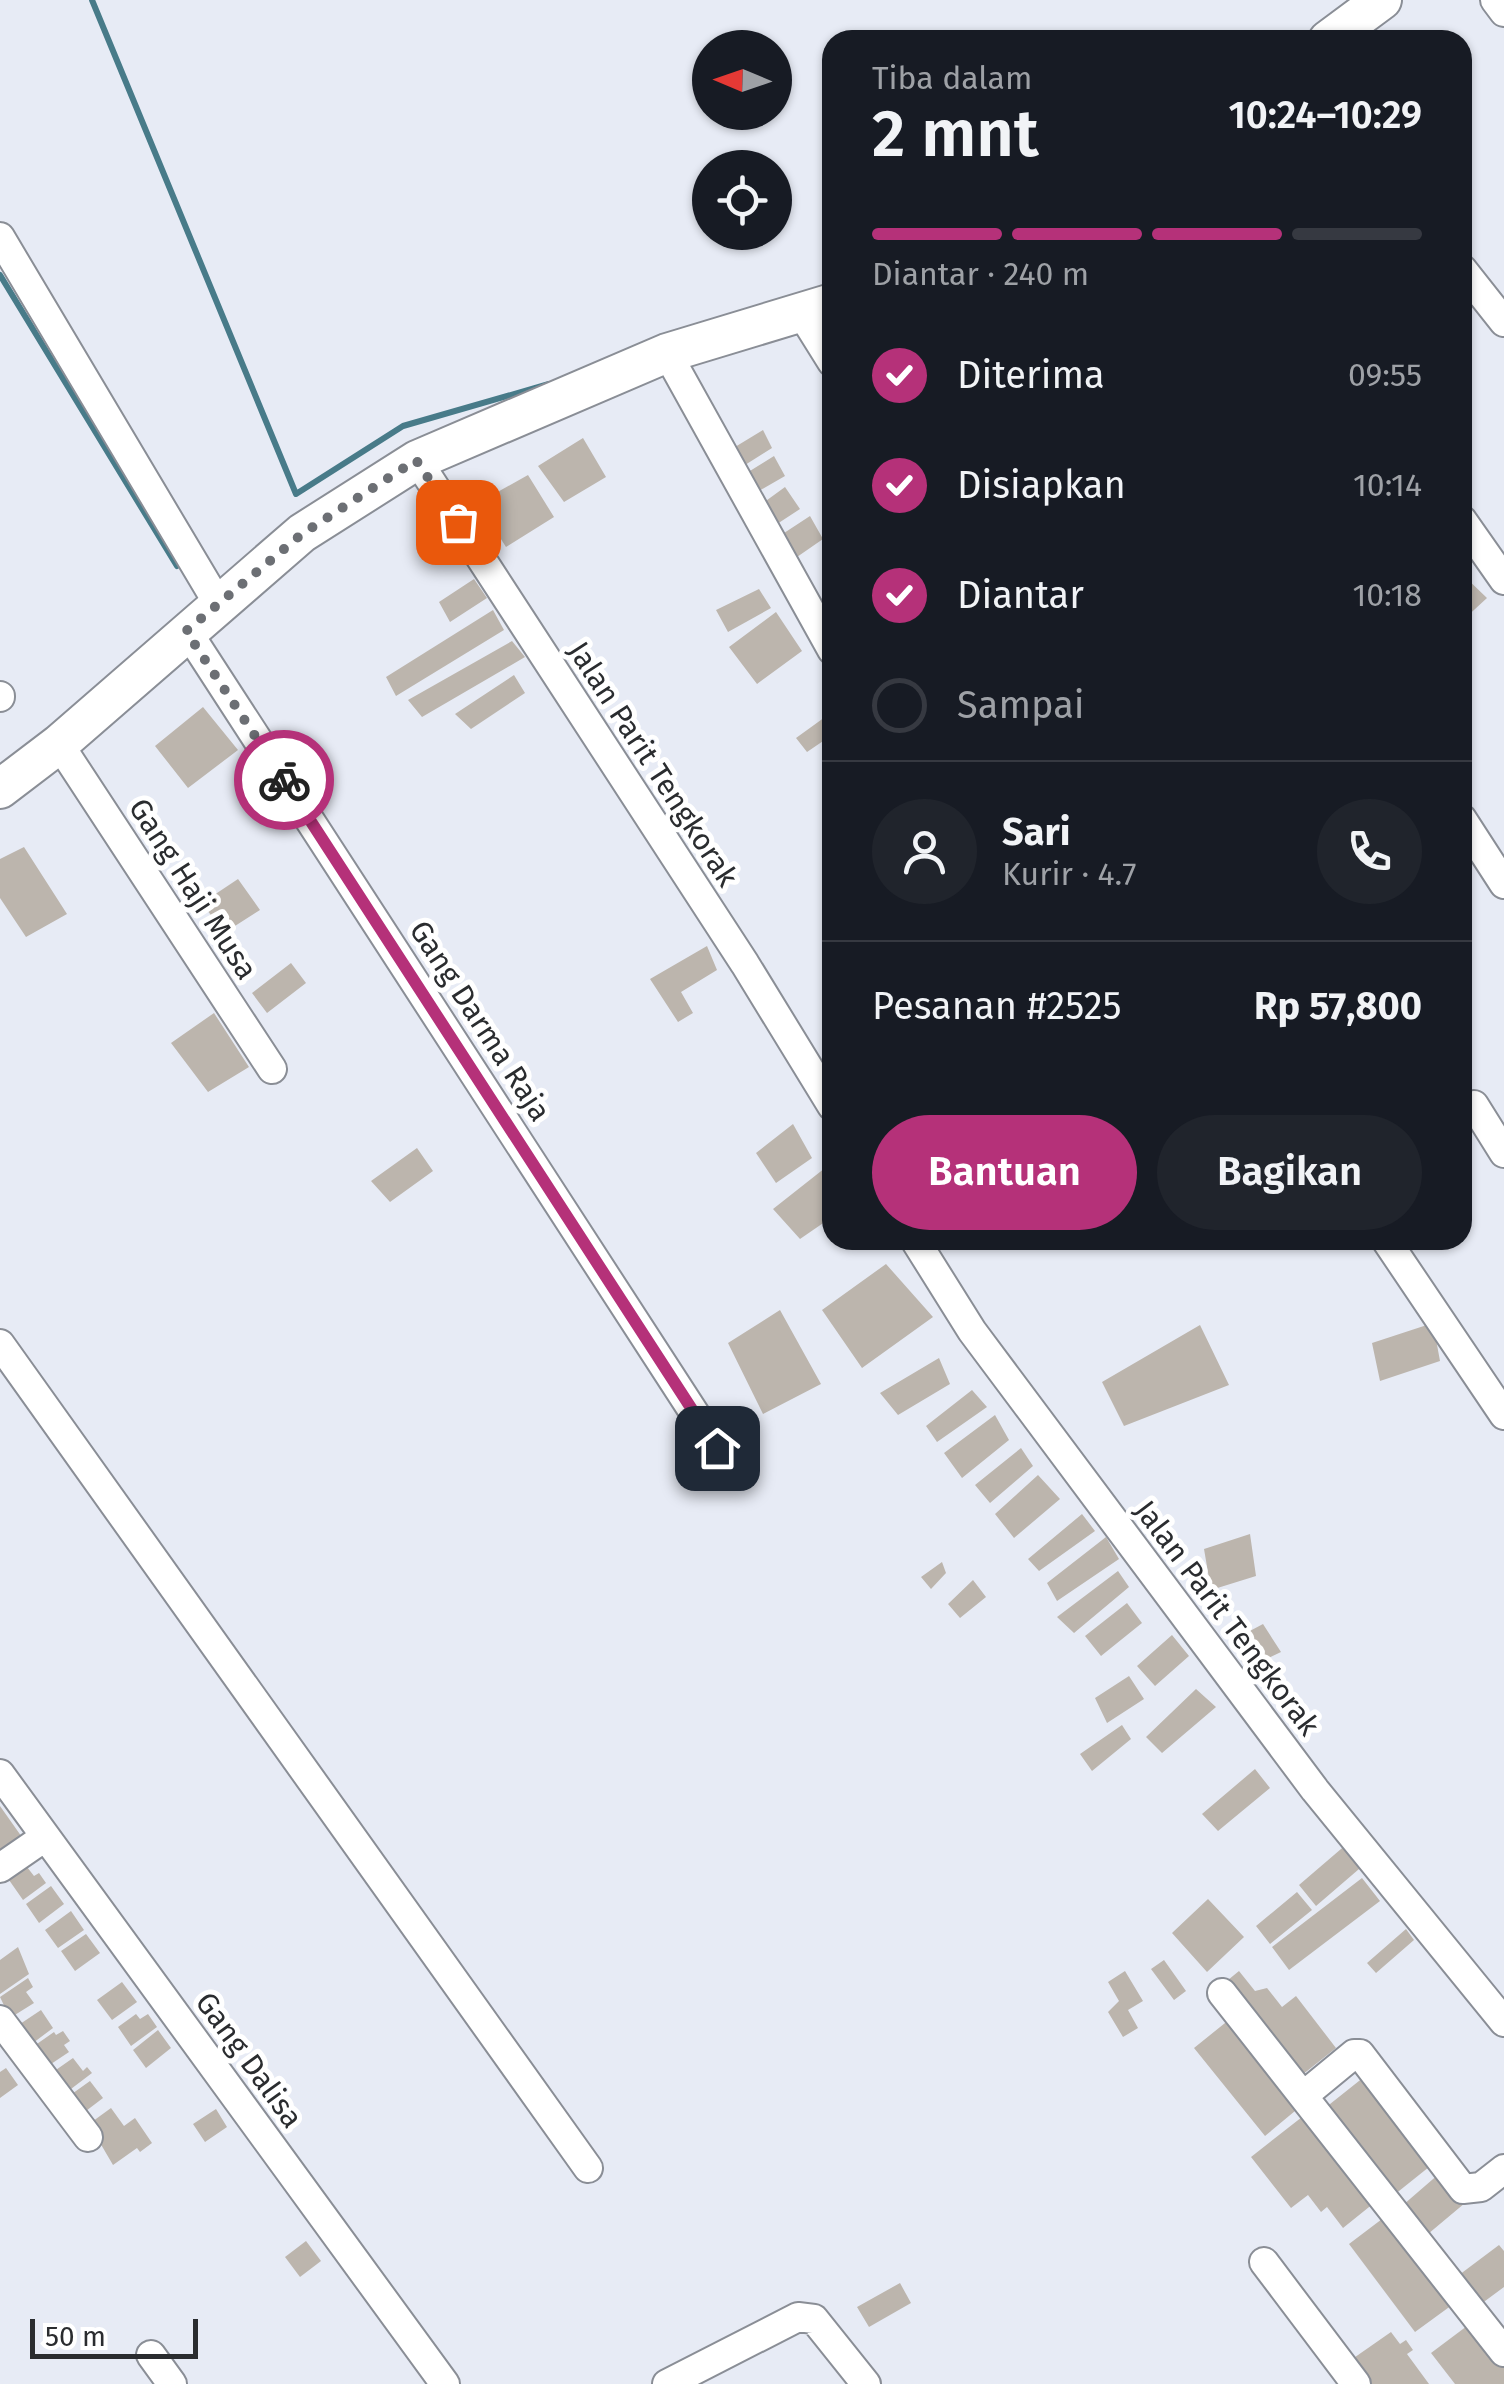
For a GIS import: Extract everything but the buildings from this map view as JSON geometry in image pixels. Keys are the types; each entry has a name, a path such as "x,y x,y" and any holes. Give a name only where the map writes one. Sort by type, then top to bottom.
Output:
{"main road":[{"path":"1342,30 1382,0"},
{"path":"0,789 59,744 302,534 416,460 667,353 817,308"}],"street":[{"path":"1494,0 1504,12"},
{"path":"0,238 219,605"},
{"path":"1472,282 1504,322"},
{"path":"667,353 822,632"},
{"name":"Jalan Parit Tengkorak","path":"416,460 822,1090"},
{"path":"1472,534 1504,580"},
{"name":"Gang Darma Raja","path":"186,631 717,1448"},
{"name":"Gang Haji Musa","path":"59,744 272,1070"},
{"path":"1472,834 1504,884"},
{"path":"1474,1105 1504,1153"},
{"name":"Jalan Parit Tengkorak","path":"922,1250 972,1331 1316,1790 1504,2022"},
{"path":"1393,1250 1504,1415"},
{"path":"0,1344 588,2168"},
{"name":"Gang Dalisa","path":"0,1774 445,2384"},
{"path":"0,1868 45,1836"},
{"path":"1222,1993 1504,2352"},
{"path":"0,2020 88,2137"},
{"path":"1303,2096 1354,2054 1360,2054 1463,2189 1480,2187 1504,2169"},
{"path":"1264,2262 1356,2384"},
{"path":"667,2384 712,2374 798,2316 814,2318 866,2384"},
{"path":"151,2355 172,2384"}],"waterway":[{"path":"92,0 296,494 403,426 549,384"},
{"path":"0,275 177,566"}],"way so far":[{"path":"284,780 186,631 302,534 416,460 458,522"}],"route":[{"path":"284,780 717,1448"}]}
